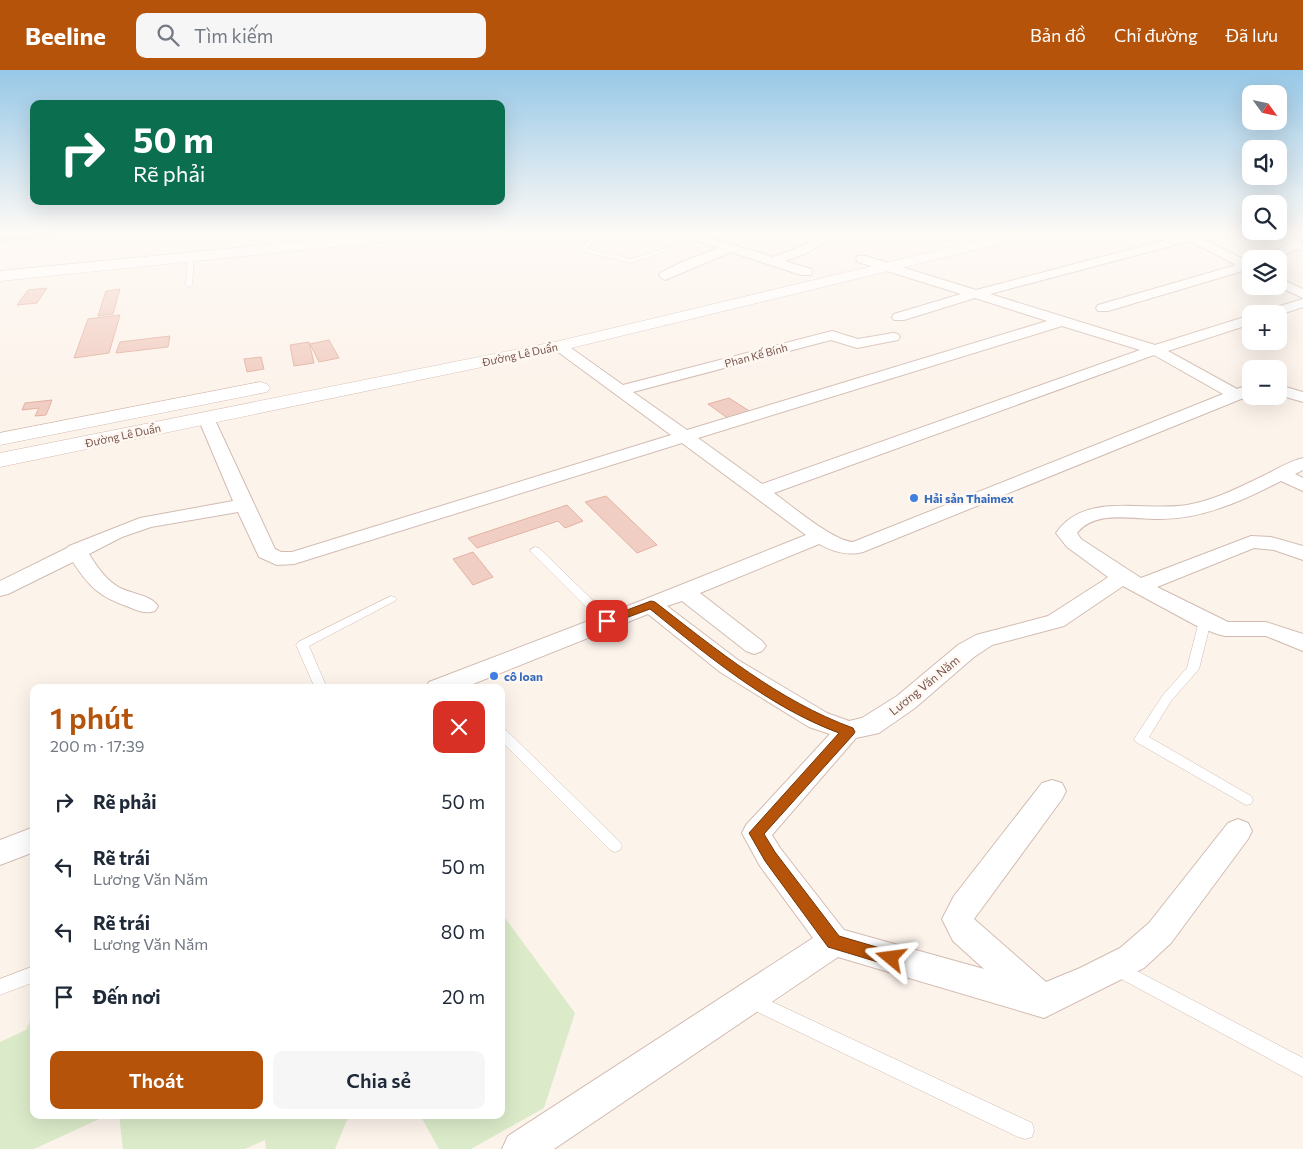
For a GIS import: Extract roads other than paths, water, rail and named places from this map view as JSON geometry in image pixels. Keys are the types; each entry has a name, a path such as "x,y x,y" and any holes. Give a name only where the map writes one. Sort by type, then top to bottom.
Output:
{"main road":[{"name":"Đường Lê Duẩn","path":"477,345 545,332 765,281"},
{"name":"Đường Lê Duẩn","path":"0,439 26,444 206,418 559,346 823,281"},
{"path":"545,332 559,346"},
{"name":"Đường Lê Duẩn","path":"0,460 26,444 275,385"}],"street":[{"path":"935,281 1155,350 1242,391"},
{"path":"899,316 1024,281"},
{"path":"1103,308 1196,281"},
{"path":"1287,286 1303,294"},
{"path":"1287,308 1303,303"},
{"path":"206,418 266,553 277,559 294,558 1062,321"},
{"path":"759,492 1155,350 1242,322"},
{"name":"Phan Kế Bính","path":"620,391 832,335 857,344 893,337"},
{"path":"559,346 759,492 840,548 856,548 1242,393"},
{"path":"1287,392 1303,397"},
{"path":"1303,463 1224,502 1198,510 1167,513 1098,513 1084,516 1070,525 1066,533 1074,543 1130,581 1205,621 1225,629 1266,629 1284,634 1303,643"},
{"path":"1280,474 1303,485"},
{"path":"0,589 76,550 115,533 147,522 246,505"},
{"path":"453,684 821,536"},
{"name":"Lương Văn Năm","path":"848,732 870,726 906,702 966,651 984,640 1056,621 1112,585 1251,542 1267,541 1303,554"},
{"path":"76,550 92,577 102,588 147,606"},
{"path":"685,592 754,646"},
{"path":"651,605 729,666 818,720 848,732 756,833 770,857 834,942 1044,1002 1062,990 1092,979 1132,958 1160,933 1238,831"},
{"path":"1044,1002 964,931 958,918 1052,790"},
{"path":"0,853 30,841"},
{"path":"521,1149 834,942"}],"lane":[{"path":"535,550 607,621"},
{"path":"319,684 302,645 391,599"},
{"path":"1205,621 1193,669 1167,698 1141,739 1246,800"},
{"path":"505,737 615,846"},
{"path":"1114,967 1303,1068"},
{"path":"0,987 30,976"},
{"path":"749,999 1025,1130"}],"place":[{"name":"Hải sản Thaimex","path":"914,498"},
{"name":"cô loan","path":"494,676"}]}
